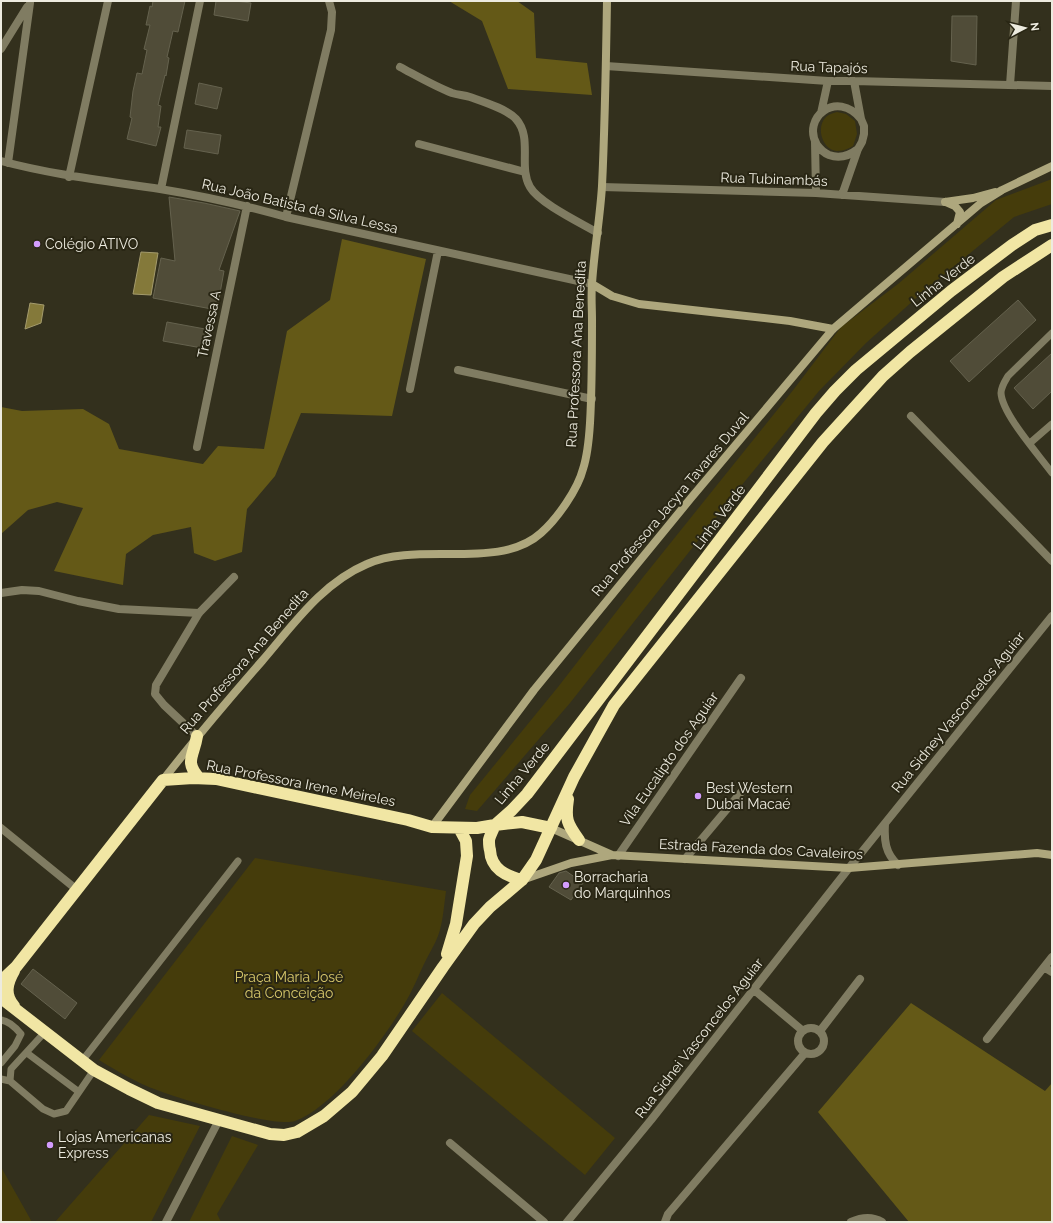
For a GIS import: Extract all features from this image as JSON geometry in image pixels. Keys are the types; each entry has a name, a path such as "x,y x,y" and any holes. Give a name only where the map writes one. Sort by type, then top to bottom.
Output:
{"highway":[{"name":"Linha Verde","path":"432,827 477,828 495,825 512,810 527,794 816,413 835,391 856,370 951,291 1006,249 1035,230 1052,225"},
{"path":"1,998 94,1070 129,1089 158,1102 270,1134 297,1132 324,1116 352,1092 382,1056 442,967 474,924 490,907 522,880 536,860 574,778 614,705 823,442 883,376 910,352 1003,277 1052,245"},
{"path":"197,736 190,764 193,771 199,778"},
{"name":"Rua Professora Irene Meireles","path":"163,780 199,778 216,779 408,820 432,827"},
{"path":"574,778 567,800 567,818 568,825 579,840"},
{"name":"Rua Professora Ana Benedita","path":"1,981 16,967 163,780"},
{"path":"522,880 502,873 494,865 490,855 489,841 495,825 522,822 551,828"},
{"path":"442,967 456,924 467,856 466,841 459,828"},
{"path":"16,967 10,978 7,990 10,1002 22,1014"}],"street":[{"path":"69,177 108,1"},
{"path":"161,189 200,1"},
{"path":"286,217 331,30 332,12 329,1"},
{"name":"Rua Professora Ana Benedita","path":"163,780 197,736 316,598 345,576 366,564 386,557 416,554 470,554 503,550 523,545 541,533 559,512 577,485 588,451 592,399 592,284 602,187 608,1"},
{"path":"1010,85 1016,1"},
{"path":"1,49 30,2"},
{"path":"4,162 30,2"},
{"name":"Rua Tapajós","path":"606,66 828,81 854,80 1052,86"},
{"path":"400,67 452,93 468,97 506,111 514,117 522,128 525,150 525,172 530,188 538,197 598,233"},
{"path":"854,80 861,119"},
{"path":"821,113 828,81"},
{"path":"816,193 815,141 813,131 814,124 821,113 827,108 842,106 850,108 856,112 864,126 862,142 858,149 842,195"},
{"path":"815,141 823,151 834,157 843,157 858,149"},
{"path":"419,144 525,172"},
{"name":"Rua João Batista da Silva Lessa","path":"4,162 69,177 161,189 247,206 286,217 438,252 592,284"},
{"name":"Rua Professora Jacyra Tavares Duval","path":"432,827 534,690 686,504 833,329 981,204 1002,190 1052,166"},
{"name":"Rua Tubinambás","path":"602,187 816,193 945,202"},
{"name":"Rua Professora Jacyra Tavares Duval","path":"945,202 973,198 1002,190"},
{"path":"945,202 955,206 960,212 957,224"},
{"name":"Travessa A","path":"197,447 247,206"},
{"path":"410,389 438,252"},
{"path":"592,284 612,296 639,304 790,321 833,329"},
{"path":"458,370 592,399"},
{"path":"911,416 1052,561"},
{"path":"197,736 164,705 155,694 156,685 199,613 234,577"},
{"path":"1,593 22,590 39,591 119,609 199,613"},
{"name":"Rua Sidney Vasconcelos Aguiar","path":"849,868 1052,616"},
{"name":"Vila Eucalipto dos Aguiar","path":"615,856 741,678"},
{"path":"685,859 743,790"},
{"path":"885,824 886,845 892,858 898,865"},
{"path":"1,828 76,889"},
{"name":"Estrada Fazenda dos Cavaleiros","path":"551,828 615,856"},
{"name":"Estrada Fazenda dos Cavaleiros","path":"522,880 571,862 615,856 849,868 1037,853 1052,855"},
{"name":"Rua Sidnei Vasconcelos Aguiar","path":"567,1222 651,1120 849,868"},
{"path":"987,1039 1052,957"},
{"path":"1044,967 1052,972"},
{"path":"820,1031 860,978"},
{"path":"753,989 802,1031"},
{"path":"811,1028 820,1031 824,1038 823,1045 819,1051 813,1054 805,1053 800,1049 798,1036 802,1031 811,1028"},
{"path":"665,1222 668,1214 805,1053"},
{"path":"166,1222 219,1120"},
{"path":"450,1144 544,1222"},
{"path":"851,1222 860,1218 870,1218 882,1222"}],"lane":[{"path":"1051,469 1017,426 1004,405 1001,392 1004,381 1008,376 1052,333"},
{"path":"1030,443 1052,424"},
{"path":"82,1061 238,861"},
{"path":"15,1027 22,1014"},
{"path":"1,1020 4,1020 15,1027 21,1034 15,1046 1,1063"},
{"path":"10,1081 11,1069 46,1032"},
{"path":"27,1053 79,1092"},
{"path":"1,1079 10,1081 43,1109 54,1114 66,1111 94,1070"}],"green space":[{"path":"837,112 846,114 855,121 857,134 853,146 838,151 828,147 822,138 821,133 821,127 826,117"},
{"path":"1052,179 1052,204 1014,217 924,291 866,343 819,391 741,486 570,703 477,811 465,809 470,795 558,687 644,576 794,389 841,327 898,284 996,200"},
{"name":"Praça Maria José da Conceição","path":"255,858 446,891 440,931 411,993 396,1018 357,1070 341,1087 326,1102 295,1121 284,1122 249,1117 185,1100 142,1084 99,1060"},
{"path":"442,993 615,1138 585,1175 412,1031"},
{"path":"149,1115 200,1126 151,1222 55,1222"},
{"path":"232,1136 258,1145 217,1214 221,1222 189,1222"},
{"path":"1,1167 32,1222 1,1222"}],"shaded area":[{"path":"449,1 517,1 534,13 536,58 587,63 592,95 508,89 482,21"},
{"path":"342,239 426,259 392,416 301,413 275,476 247,509 242,552 215,561 194,553 191,527 153,535 126,554 123,585 54,571 83,508 57,502 28,510 1,534 1,407 22,411 83,409 109,424 119,449 203,464 218,446 264,449 287,331 330,300"},
{"path":"141,252 158,253 151,295 133,294"},
{"path":"30,303 44,305 41,323 25,329"},
{"path":"911,1003 1045,1091 1052,1083 1052,1222 909,1222 818,1112"}],"building":[{"path":"153,1 185,1 178,32 173,31 167,57 169,58 166,76 165,75 158,105 161,106 158,127 161,127 156,146 127,139 132,118 130,117 137,73 142,74 147,50 144,49 150,25 146,25 150,6 152,7"},
{"path":"216,1 251,3 248,21 214,15"},
{"path":"952,16 977,16 976,65 951,61"},
{"path":"199,83 222,88 217,109 195,104"},
{"path":"187,130 221,135 218,154 184,148"},
{"path":"169,197 240,211 219,270 224,271 217,310 153,298 161,258 175,261"},
{"path":"1018,300 1036,320 969,382 950,361"},
{"path":"167,322 205,329 202,348 163,341"},
{"path":"1052,353 1052,391 1033,409 1014,388"},
{"name":"Borracharia do Marquinhos","path":"566,871 583,883 571,900 549,887 559,873"},
{"path":"33,969 77,1003 65,1019 21,984"}],"place":[{"name":"Colégio ATIVO","path":"37,244"},
{"name":"Best Western Dubai Macaé","path":"698,796"},
{"name":"Borracharia do Marquinhos","path":"566,885"},
{"name":"Lojas Americanas Express","path":"50,1145"}]}
